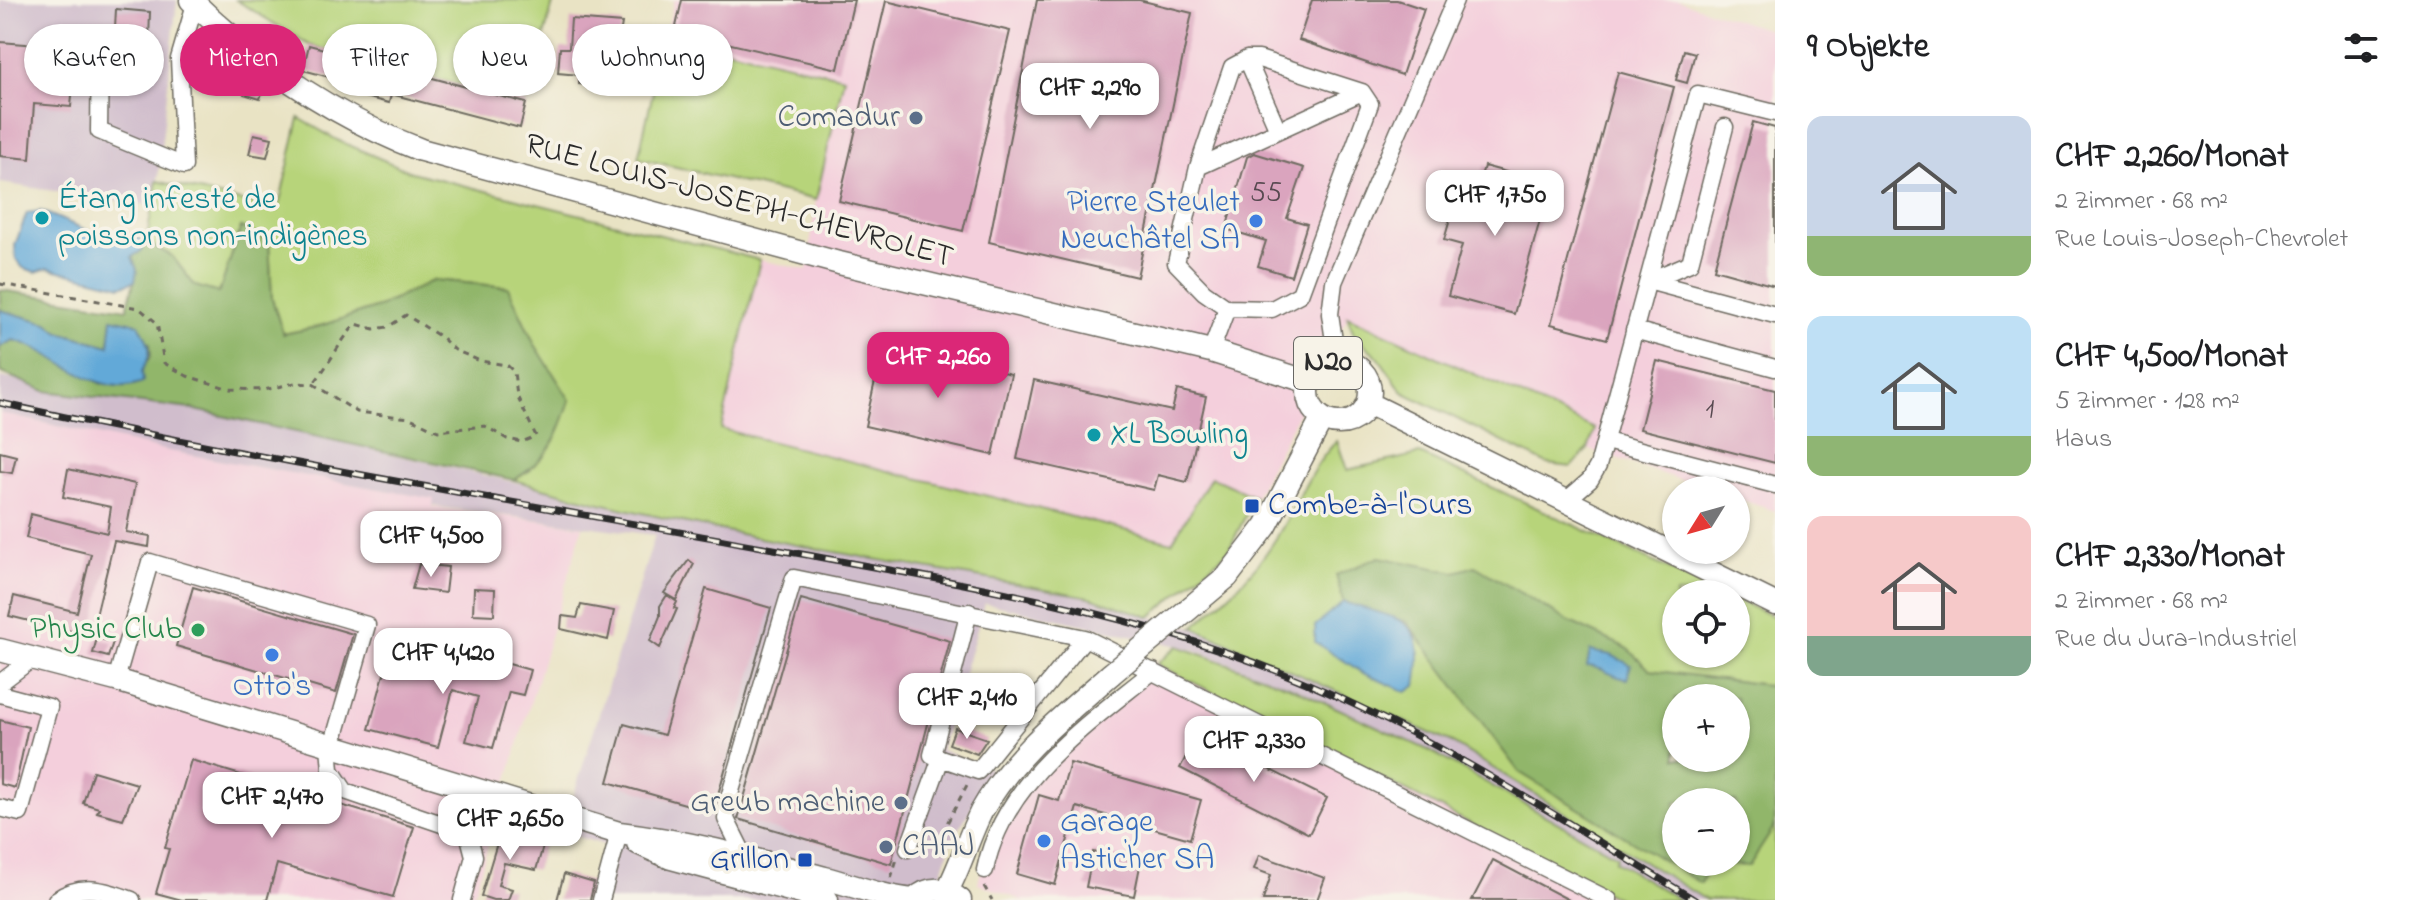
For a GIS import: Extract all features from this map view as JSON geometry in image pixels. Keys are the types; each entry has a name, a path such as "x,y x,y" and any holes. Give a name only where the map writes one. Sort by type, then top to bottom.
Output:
{"main road":[{"name":"RUE LOUIS-JOSEPH-CHEVROLET","path":"193,2 251,54 295,86 356,122 421,150 868,270 1211,351 1309,382"},
{"name":"N20","path":"1337,361 1361,370 1369,386 1368,403 1357,418 1349,422 1331,423 1322,419 1309,403 1309,382 1317,369 1337,361"},
{"name":"N20","path":"1368,403 1568,499 1775,604"},
{"path":"619,833 664,839 882,896 914,900 929,890 953,895 985,806 1013,764 1042,733 1227,577 1266,526 1322,419"},
{"path":"0,650 116,680 619,833 671,858 827,900"}],"street":[{"path":"1337,361 1330,314 1334,282 1455,0"},
{"path":"99,96 99,131 184,166 179,59 193,2"},
{"path":"1247,59 1278,130"},
{"path":"1247,59 1283,65 1362,92 1370,104 1300,294 1272,309 1227,308 1204,292 1176,263 1198,167 1232,67 1247,59"},
{"path":"1198,167 1362,92"},
{"path":"1568,499 1594,476 1606,441 1698,94 1775,113"},
{"path":"1648,281 1690,263 1725,127"},
{"path":"1648,281 1775,315"},
{"path":"1211,351 1227,308"},
{"path":"1634,330 1775,368"},
{"path":"1606,441 1775,485"},
{"path":"116,680 150,562 367,625 330,745 331,770 345,791 468,833 474,856 462,900"},
{"path":"746,859 726,819 728,801 794,578 1085,638 1609,900"},
{"path":"969,612 932,755 978,771 1085,638"},
{"path":"0,683 33,658"},
{"path":"985,870 999,828 1043,765 1153,671"},
{"path":"0,694 49,707 20,813 0,808"},
{"path":"908,849 941,758"},
{"path":"601,900 619,833"},
{"path":"56,900 76,890 101,889 124,897"}],"path":[{"path":"0,284 129,305 148,312 157,323 164,363 187,376 230,389 264,390 295,383 313,384 357,412 410,418 438,431 485,426 507,439 522,442 536,436 517,396 514,372 507,365 480,361 455,350 441,337 406,315 388,327 374,329 356,324 313,384"},
{"path":"942,833 959,797 978,771"},
{"path":"888,887 899,854 905,856 908,849"}],"shaded area":[{"path":"0,0 177,0 155,206 0,183"},
{"path":"674,0 1677,0 1775,32 1775,511 1750,503 1750,476 1669,476 1588,449 1595,430 1348,316 1255,497 1211,477 1172,542 720,429 760,260 807,270 816,200 844,77 733,51 733,24 669,24"},
{"path":"0,377 191,409 717,528 1090,597 1150,617 1193,627 1454,744 1662,873 1662,876 1667,876 1706,900 1680,900 1615,861 1616,856 1428,750 1289,686 1193,649 985,603 941,750 993,770 951,843 939,882 909,900 596,900 611,847 562,832 655,535 433,506 434,499 164,450 0,413"},
{"path":"0,413 164,450 435,499 433,507 583,526 472,900 0,900"},
{"path":"1151,661 1621,900 1021,900 978,883 990,839 1008,804"}],"green space":[{"path":"236,0 554,0 547,24 453,24 453,83 437,79 437,24 322,24 322,48 306,43 306,24 275,24"},
{"path":"733,51 844,77 816,200 638,158 652,96 733,96"},
{"path":"500,96 528,96 526,103"},
{"path":"299,118 337,140 411,172 760,260 721,429 1172,542 1211,477 1255,497 1228,551 1150,617 1090,597 728,532 514,480 531,470 534,343 508,287 434,280 381,306 317,327 283,334 272,299 269,241 241,228 219,294 195,286 172,256 146,242 157,181 278,210"},
{"path":"241,227 269,241 272,299 283,334 317,327 381,306 434,280 508,287 534,343 570,400 551,446 536,464 514,480 191,409 45,391 0,372 0,347 13,340 33,345 101,384 141,371 151,356 150,343 112,318 109,346 0,310 0,290 127,309 137,270 132,256 141,251 146,242 172,256 195,286 219,293"},
{"path":"1347,316 1595,429 1588,449 1572,467 1547,464 1403,392 1378,357 1355,336"},
{"path":"1337,441 1347,470 1420,454 1693,580 1662,580 1662,668 1750,668 1750,606 1775,617 1775,900 1706,900 1667,876 1750,876 1750,788 1662,788 1662,873 1454,744 1193,627 1235,590 1263,558 1309,478"},
{"path":"1379,557 1455,572 1475,566 1568,621 1627,648 1650,670 1775,686 1775,826 1750,864 1750,788 1662,788 1662,860 1519,772 1407,622 1343,602 1336,575"},
{"path":"1178,646 1289,686 1428,750 1617,856 1615,861 1680,900 1621,900 1157,664"},
{"path":"1689,876 1704,876 1700,883"}],"water":[{"path":"41,211 103,237 132,235 146,242 141,251 132,257 137,270 135,281 121,286 48,268 36,272 23,268 16,259 15,245 27,213"},
{"path":"0,310 109,346 112,318 139,324 149,348 142,371 143,382 126,386 109,385 76,372 29,345 13,340 0,347"},
{"path":"1343,602 1394,618 1413,633 1418,645 1416,686 1407,692 1365,674 1315,642 1315,626"},
{"path":"1590,651 1611,655 1631,665 1627,679 1587,666"}],"building":[{"path":"682,0 854,0 838,69 733,45 733,24 677,24"},
{"path":"1037,0 1139,0 1192,13 1137,277 989,242"},
{"path":"1312,0 1397,0 1424,9 1402,75 1299,40"},
{"path":"886,1 1010,31 963,231 839,201"},
{"path":"116,9 150,12 150,24 115,24"},
{"path":"571,19 622,23 572,24 572,74 558,73 560,48 569,48"},
{"path":"0,42 24,44 24,96 72,96 71,107 34,104 30,159 0,156"},
{"path":"309,45 322,48 322,75 306,71"},
{"path":"1684,50 1695,53 1687,83 1676,80"},
{"path":"1618,72 1674,87 1607,339 1551,324"},
{"path":"437,79 453,83 453,96 500,96 526,103 520,128 399,96 437,96"},
{"path":"360,96 391,96 389,103"},
{"path":"1753,122 1775,128 1775,286 1714,269"},
{"path":"254,134 272,138 267,157 249,154"},
{"path":"1254,153 1304,168 1287,218 1307,224 1291,276 1258,266 1266,241 1226,229 1247,157"},
{"path":"1484,166 1550,184 1514,314 1448,296 1462,245 1444,240 1458,192 1475,197"},
{"path":"883,345 1011,374 993,455 865,426"},
{"path":"1657,361 1775,390 1775,463 1640,429"},
{"name":"XL Bowling","path":"1034,380 1172,411 1177,390 1206,397 1187,482 1158,475 1154,490 1017,459"},
{"path":"0,452 16,456 12,473 0,471"},
{"path":"68,469 135,484 126,532 150,536 149,547 114,541 91,636 9,616 14,596 77,612 91,554 26,538 31,514 107,533 111,507 63,497"},
{"path":"689,560 694,564 676,600 664,593"},
{"path":"419,564 448,567 445,593 412,589"},
{"path":"193,587 353,634 336,693 176,646"},
{"path":"474,588 495,589 494,615 473,614"},
{"path":"706,589 771,608 713,812 608,782 624,724 664,735"},
{"path":"667,595 677,602 674,608 677,609 660,648 650,641 660,616 660,606"},
{"path":"801,599 950,641 891,864 738,819"},
{"path":"581,605 614,611 608,640 561,629 562,616 577,618"},
{"path":"97,638 113,642 108,657 93,653"},
{"path":"430,644 467,654 465,662 500,671 502,662 530,670 523,695 509,692 493,748 466,741 478,697 453,690 438,747 369,729 389,656 424,666"},
{"path":"974,679 1005,690 997,714 966,704"},
{"path":"0,720 28,727 15,788 0,784"},
{"path":"955,728 987,739 977,754 949,744"},
{"path":"1198,734 1327,798 1309,834 1180,768"},
{"path":"191,760 414,827 393,897 277,864 267,900 182,900 156,893 169,849 165,848"},
{"path":"1070,763 1201,800 1190,839 1077,807 1055,885 1017,874 1039,795 1059,801"},
{"path":"93,771 137,784 123,819 97,812 99,808 83,803"},
{"path":"501,830 544,843 536,870 504,863 498,885 512,889 508,900 493,900 481,896"},
{"path":"1093,852 1141,861 1134,896 1086,887"},
{"path":"1259,855 1325,878 1317,900 1263,900 1271,875 1254,869"},
{"path":"1493,860 1569,900 1472,900"},
{"path":"564,874 594,883 590,900 557,900"}],"railway":[{"path":"0,403 283,460 959,583 1158,630 1287,675 1393,723 1495,779 1695,900"}],"place":[{"name":"Comadur","path":"916,118"},
{"name":"Étang infesté de poissons non-indigènes","path":"42,218"},
{"name":"Pierre Steulet Neuchâtel SA","path":"1256,221"},
{"name":"XL Bowling","path":"1094,435"},
{"name":"Combe-à-l'Ours","path":"1252,506"},
{"name":"Physic Club","path":"198,630"},
{"name":"Otto's","path":"272,655"},
{"name":"Greub machine","path":"901,803"},
{"name":"Garage Asticher SA","path":"1044,841"},
{"name":"CAAJ","path":"886,847"},
{"name":"Grillon","path":"805,860"}]}
